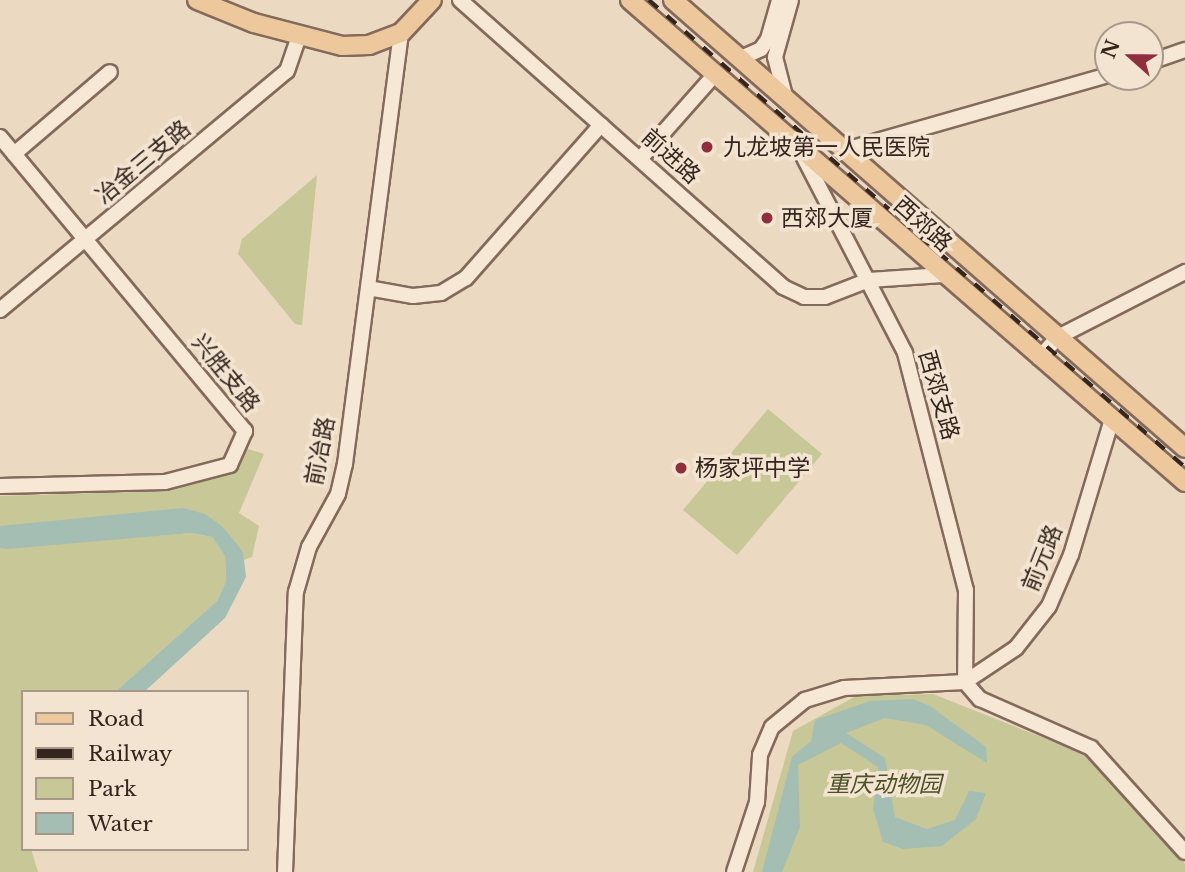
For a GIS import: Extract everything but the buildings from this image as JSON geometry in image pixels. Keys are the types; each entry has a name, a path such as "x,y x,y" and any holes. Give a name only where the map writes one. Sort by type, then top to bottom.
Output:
{"main road":[{"path":"197,0 299,37 342,46 369,45 401,33 432,0"},
{"name":"西郊路","path":"630,0 796,141 943,275 1185,482"},
{"name":"西郊路","path":"673,0 1185,448"}],"street":[{"name":"前进路","path":"460,0 783,287 804,297 825,297 869,280 943,275"},
{"path":"741,58 761,49 768,39 779,0"},
{"path":"785,97 775,57 791,0"},
{"name":"前冶路","path":"285,872 296,592 309,547 338,495 345,464 401,33"},
{"name":"冶金三支路","path":"0,310 287,71 299,37"},
{"path":"1164,57 1185,50"},
{"path":"14,154 110,72"},
{"path":"640,159 716,72"},
{"path":"845,150 1094,79"},
{"path":"368,288 413,296 441,293 466,278 601,125"},
{"name":"兴胜支路","path":"0,137 244,430 230,465 165,482 0,486"},
{"name":"西郊支路","path":"796,141 905,353 962,571 965,682"},
{"path":"1039,358 1058,337 1185,272"},
{"name":"前元路","path":"965,682 1016,648 1049,606 1071,555 1112,419"},
{"path":"734,872 757,802 760,755 772,727 780,720 806,700 844,688 965,682 980,699 1091,748 1185,852"}],"green space":[{"path":"317,175 302,325 295,324 238,254 242,239"},
{"path":"768,409 822,454 737,555 683,510"},
{"path":"245,448 264,454 239,513 259,526 252,557 244,560 223,527 0,526 0,496 163,491 233,472"},
{"path":"192,533 212,537 225,556 226,581 217,601 117,690 21,690 21,851 32,851 38,872 0,872 0,548"},
{"name":"重庆动物园","path":"933,694 1079,752 1101,768 1185,864 1185,872 753,872 793,731 856,696"}],"water":[{"path":"183,508 205,514 223,527 243,552 246,577 225,618 146,690 117,690 217,601 226,581 225,556 212,537 192,533 7,549 0,548 0,526"},
{"path":"913,699 930,706 986,747 987,763 926,725 885,718 846,733 885,758 895,817 927,829 955,820 969,791 986,793 976,819 942,846 903,849 883,842 873,809 878,767 841,743 798,765 800,827 782,872 762,872 792,757 811,741 815,720 870,701"}],"railway":[{"path":"649,0 1185,467"}],"place":[{"name":"九龙坡第一人民医院","path":"707,147"},
{"name":"西郊大厦","path":"767,218"},
{"name":"杨家坪中学","path":"681,468"}]}
